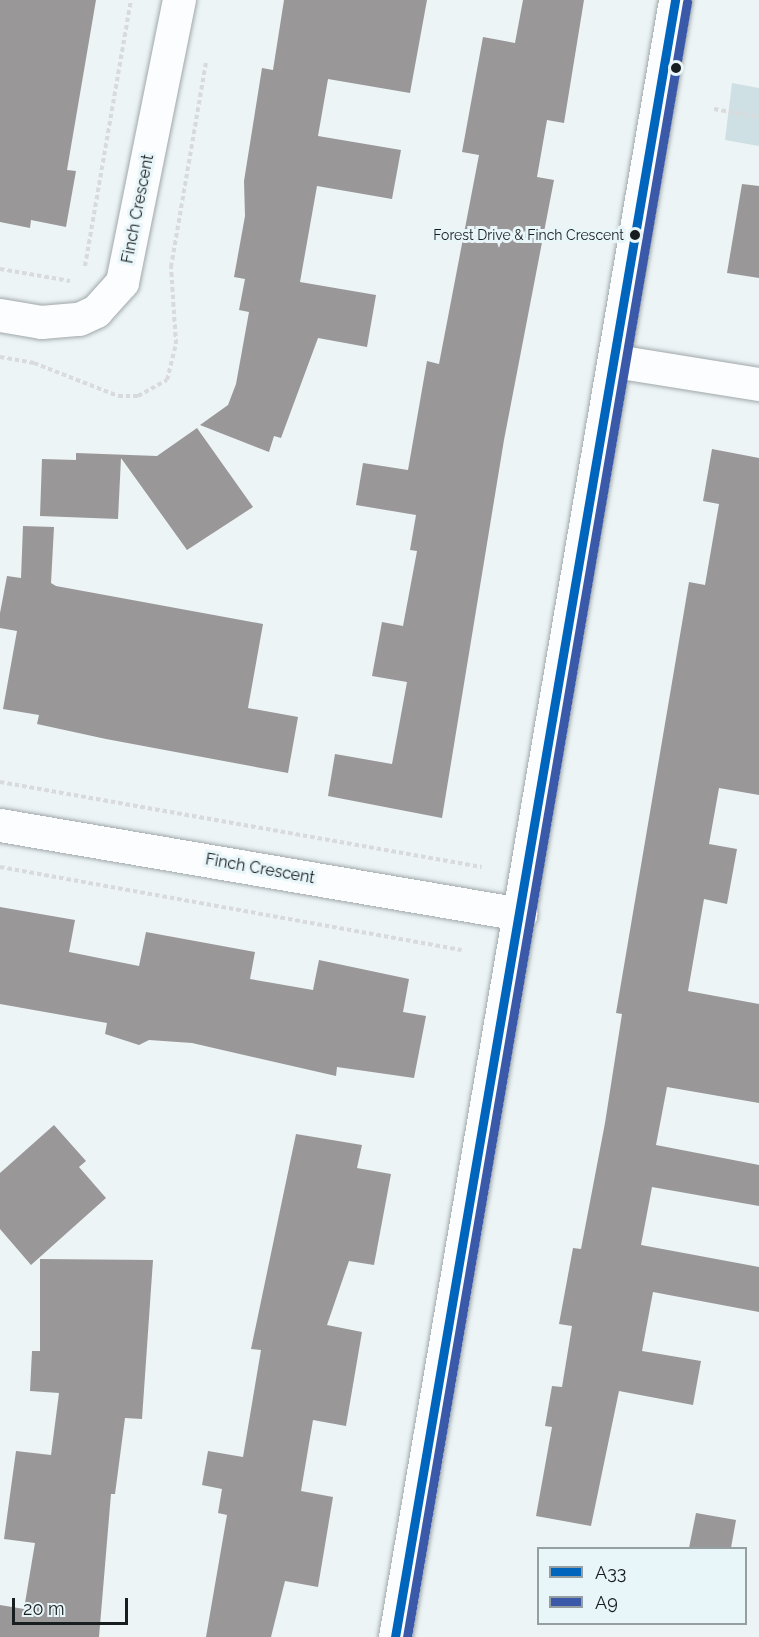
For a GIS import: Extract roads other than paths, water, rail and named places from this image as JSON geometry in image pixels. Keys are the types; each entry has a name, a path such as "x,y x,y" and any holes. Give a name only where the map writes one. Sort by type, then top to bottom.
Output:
{"street":[{"name":"Finch Crescent","path":"0,315 50,323 78,319 103,304 122,282 178,0"},
{"path":"395,1637 675,0"},
{"path":"615,361 759,384"},
{"name":"Finch Crescent","path":"0,825 520,914"}],"place":[{"name":"Forest Drive & Finch Crescent","path":"635,235"}]}
